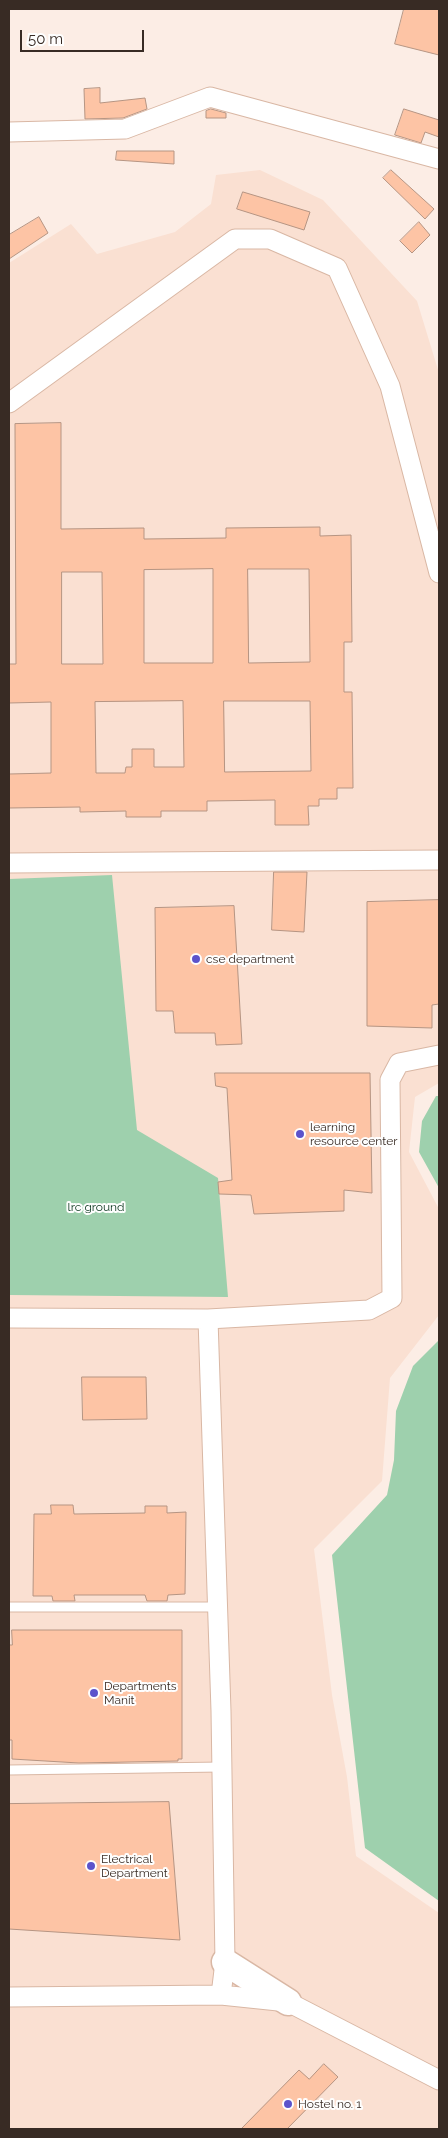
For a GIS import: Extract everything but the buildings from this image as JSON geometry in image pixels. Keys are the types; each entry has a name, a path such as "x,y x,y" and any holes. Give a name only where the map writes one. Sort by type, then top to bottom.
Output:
{"street":[{"path":"9,132 125,128 210,98 439,159"},
{"path":"9,403 235,240 270,239 336,268 390,386 439,573"},
{"path":"9,864 439,860"},
{"path":"9,1318 208,1319 369,1310 392,1298 390,1080 399,1063 439,1055"},
{"path":"208,1319 222,1767 225,1962 221,1995"},
{"path":"225,1962 288,2002 439,2080"},
{"path":"9,1997 221,1995 288,2002"}],"lane":[{"path":"9,1607 217,1607"},
{"path":"9,1770 222,1767"}],"shaded area":[{"path":"260,170 323,200 417,301 439,373 439,1083 415,1097 409,1152 439,1209 439,1315 390,1378 382,1481 314,1549 332,1695 347,1777 356,1856 439,1913 439,2129 9,2129 9,263 71,224 97,254 175,232 211,204 216,175"}],"green space":[{"name":"lrc ground","path":"112,875 137,1130 218,1178 228,1297 9,1295 9,879"},
{"path":"436,1096 439,1096 439,1188 419,1152 422,1121"},
{"path":"439,1340 439,1901 365,1848 332,1555 387,1495 394,1460 396,1411 413,1366"}],"place":[{"name":"cse department","path":"196,959"},
{"name":"learning resource center","path":"300,1134"},
{"name":"Departments Manit","path":"94,1693"},
{"name":"Electrical Department","path":"91,1866"},
{"name":"Hostel no. 1","path":"288,2104"}]}
